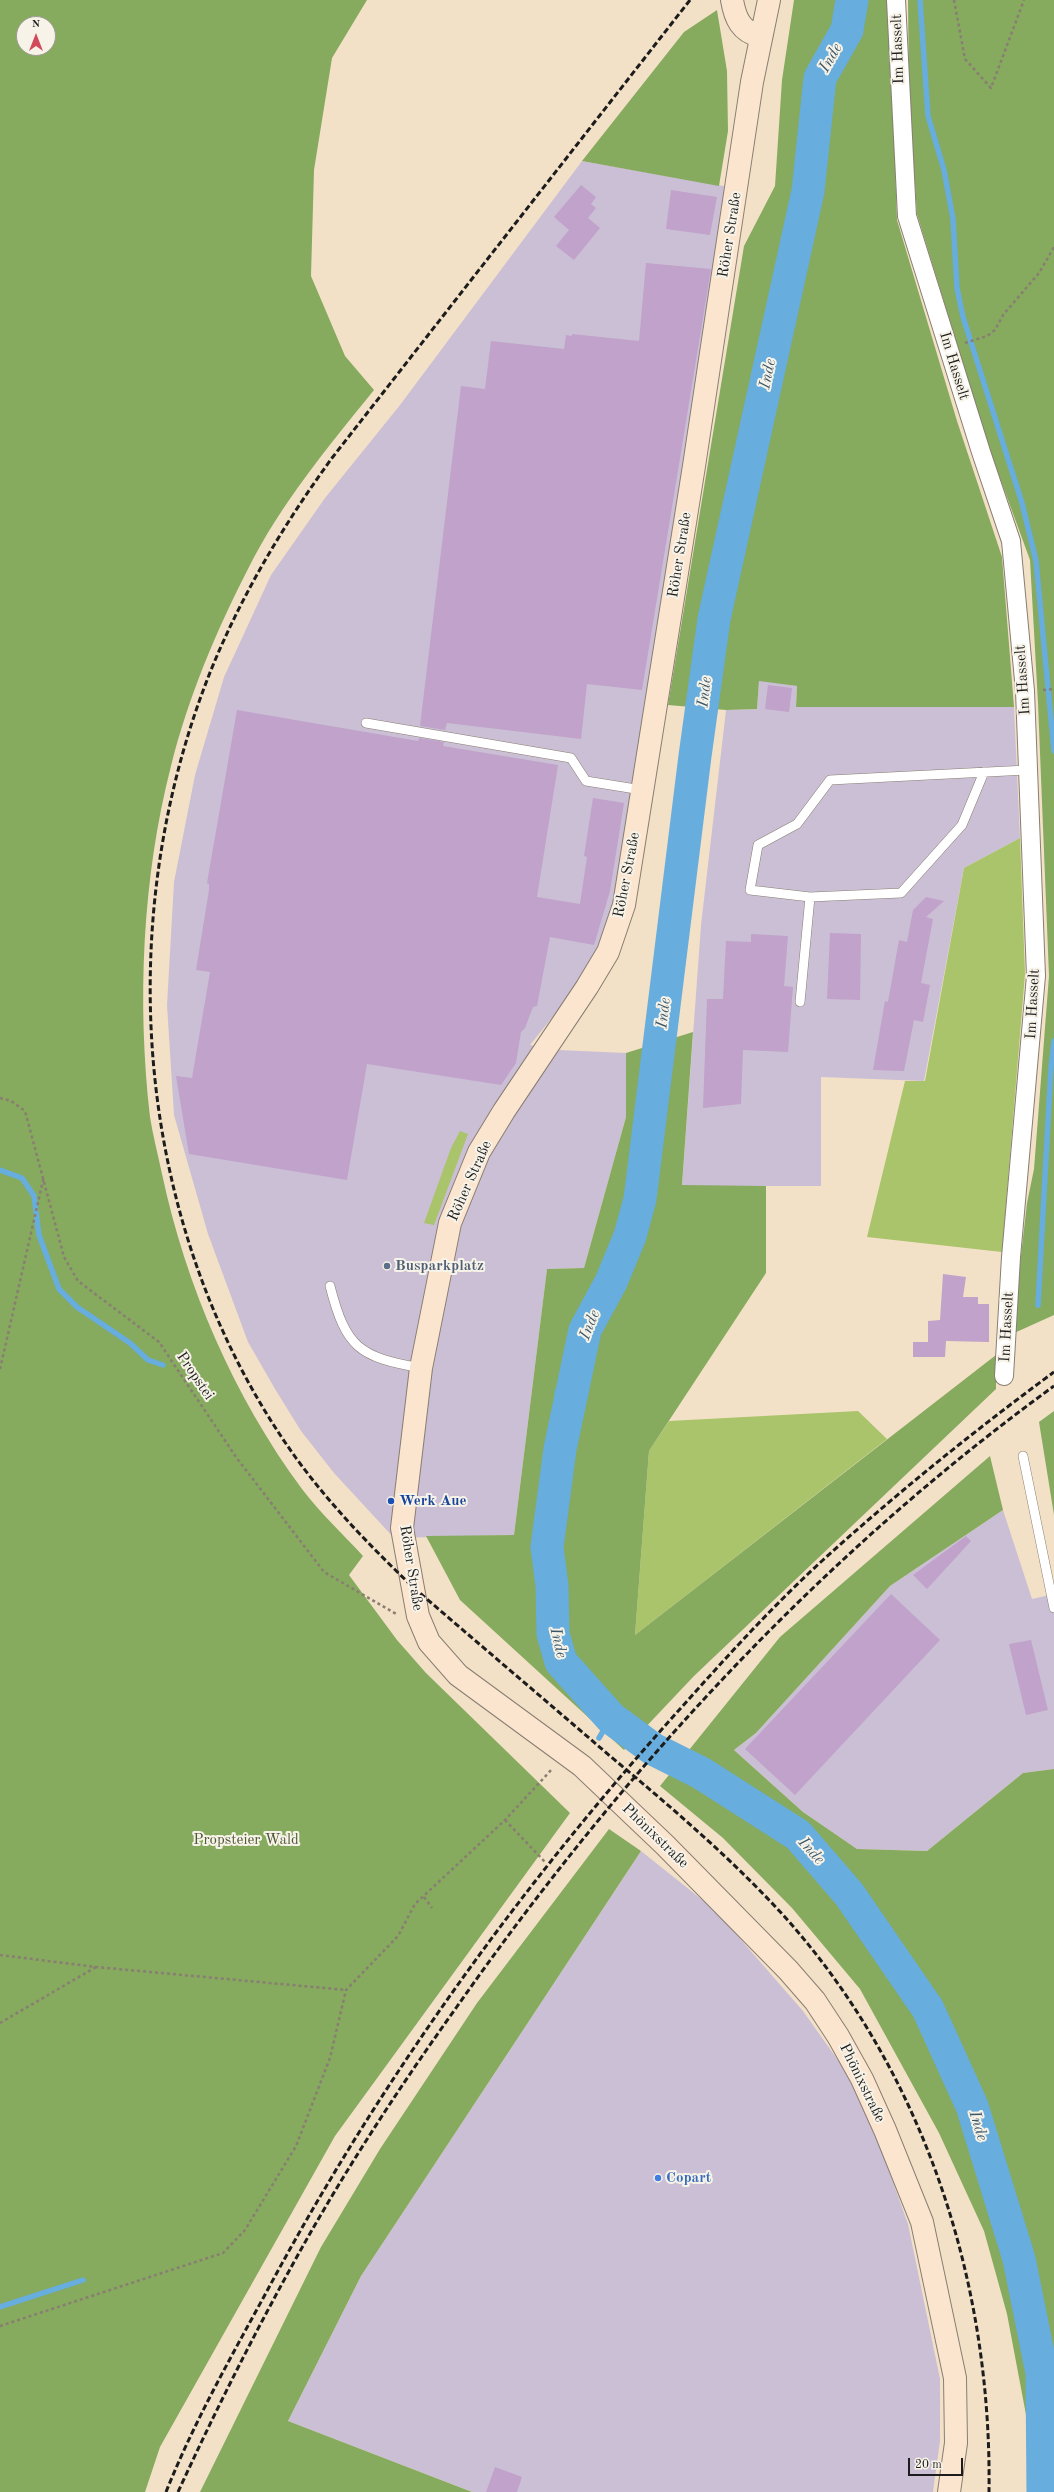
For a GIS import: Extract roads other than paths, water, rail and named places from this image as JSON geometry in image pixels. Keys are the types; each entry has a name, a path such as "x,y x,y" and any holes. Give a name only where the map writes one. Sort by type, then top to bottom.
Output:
{"main road":[{"path":"732,0 738,22 751,34 760,36"},
{"name":"Röher Straße","path":"582,1766 458,1675 429,1642 418,1616 402,1528 421,1368 450,1223 466,1180 479,1152 504,1111 587,987 608,952 624,905 760,36 769,0"},
{"name":"Phönixstraße","path":"582,1766 665,1845 797,1980 815,2001 838,2036 862,2079 885,2130 922,2222 954,2370 956,2443 949,2492"}],"street":[{"name":"Im Hasselt","path":"896,0 906,216 980,452 1011,541 1025,691 1036,976 1011,1257 1004,1376"}],"lane":[{"path":"366,723 572,758 586,781 642,790"},
{"path":"984,772 962,825 901,893 810,897 750,890 758,845 797,824 830,780 984,772 1027,770"},
{"path":"800,1002 810,897"},
{"path":"330,1286 342,1326 356,1346 375,1357 421,1368"},
{"path":"1023,1456 1054,1608"}],"waterway":[{"name":"Inde","path":"852,0 847,30 820,78 808,191 714,619 695,756 640,1199 630,1236 611,1282 585,1330 560,1449 547,1547 552,1586 553,1634 561,1662 611,1718 653,1749 701,1773 798,1835 849,1894 928,2009 972,2106 1019,2259 1042,2373 1043,2492"},
{"path":"920,0 928,116 944,170 953,219 957,288 963,317 1022,503 1036,561 1054,751"},
{"path":"1038,1305 1051,1067 1054,1041"},
{"path":"0,1170 22,1178 34,1196 39,1235 59,1289 77,1307 130,1343 148,1360 163,1365"},
{"path":"557,1392 571,1394"},
{"path":"599,1738 611,1718"},
{"path":"0,2307 83,2280"}],"railway":[{"path":"690,0 332,458 297,508 265,560 236,614 211,670 179,768 158,869 150,972 154,1075 171,1177 200,1275 242,1370 296,1458 309,1476 352,1526 414,1588 722,1853 784,1916 833,1977 876,2043 912,2112 940,2185 963,2260 978,2336 987,2414 989,2492"},
{"path":"166,2492 201,2415 227,2365 309,2216 353,2142 448,1998 499,1928 552,1860 663,1728 781,1600 851,1535 908,1487 965,1440 1054,1372"},
{"path":"178,2492 224,2395 273,2300 308,2237 361,2149 456,2008 520,1920 587,1835 656,1752 730,1672 806,1595 885,1522 968,1452 1054,1386"}],"place":[{"name":"Busparkplatz","path":"387,1266"},
{"name":"Werk Aue","path":"391,1501"},
{"name":"Copart","path":"658,2178"}],"park label":[{"name":"Propsteier Wald","path":"246,1840"}]}
